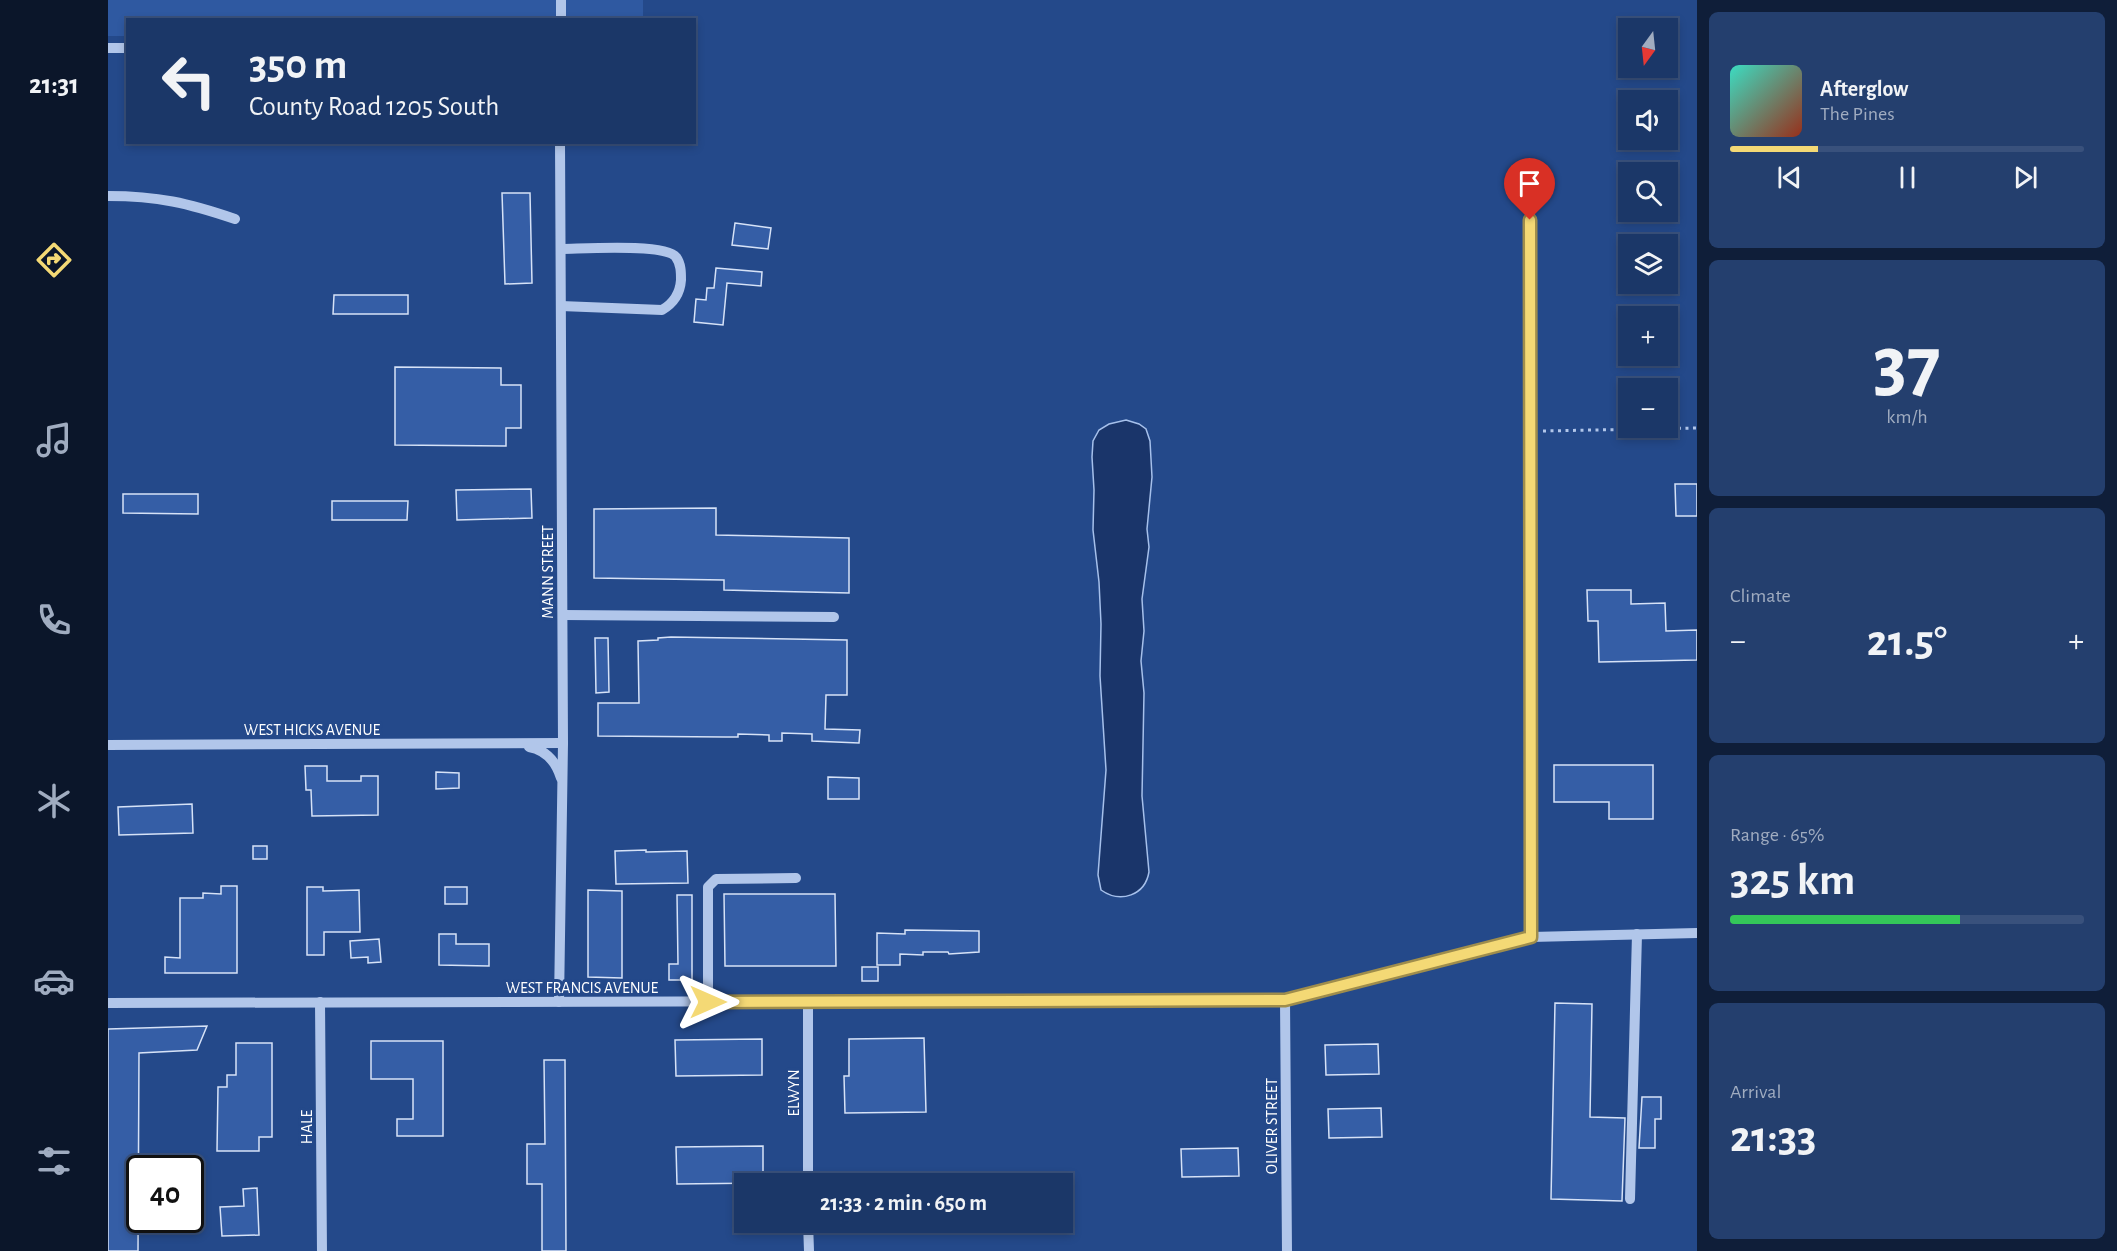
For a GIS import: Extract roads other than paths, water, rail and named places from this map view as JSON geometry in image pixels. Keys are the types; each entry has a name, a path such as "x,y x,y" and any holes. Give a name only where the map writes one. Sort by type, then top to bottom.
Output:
{"street":[{"path":"561,0 561,18"},
{"path":"108,48 126,48"},
{"name":"MANN STREET","path":"559,1002 563,790 560,144"},
{"path":"108,196 143,196 166,199 235,219"},
{"path":"1530,196 1531,937"},
{"path":"561,249 647,248 670,252 676,257 681,267 678,294 671,305 662,310 561,306"},
{"path":"563,615 834,616"},
{"name":"WEST HICKS AVENUE","path":"515,743 535,748 549,756 559,771 563,790"},
{"name":"WEST HICKS AVENUE","path":"108,745 563,743"},
{"path":"708,1002 708,887 716,879 796,878"},
{"name":"WEST FRANCIS AVENUE","path":"108,1004 1285,1000 1531,937 1697,933"},
{"path":"1630,1199 1637,934"},
{"name":"OLIVER STREET","path":"1285,1000 1287,1251"},
{"name":"HALE","path":"320,1002 322,1251"},
{"name":"ELWYN","path":"808,1002 808,1173"},
{"path":"808,1233 808,1251"}]}
